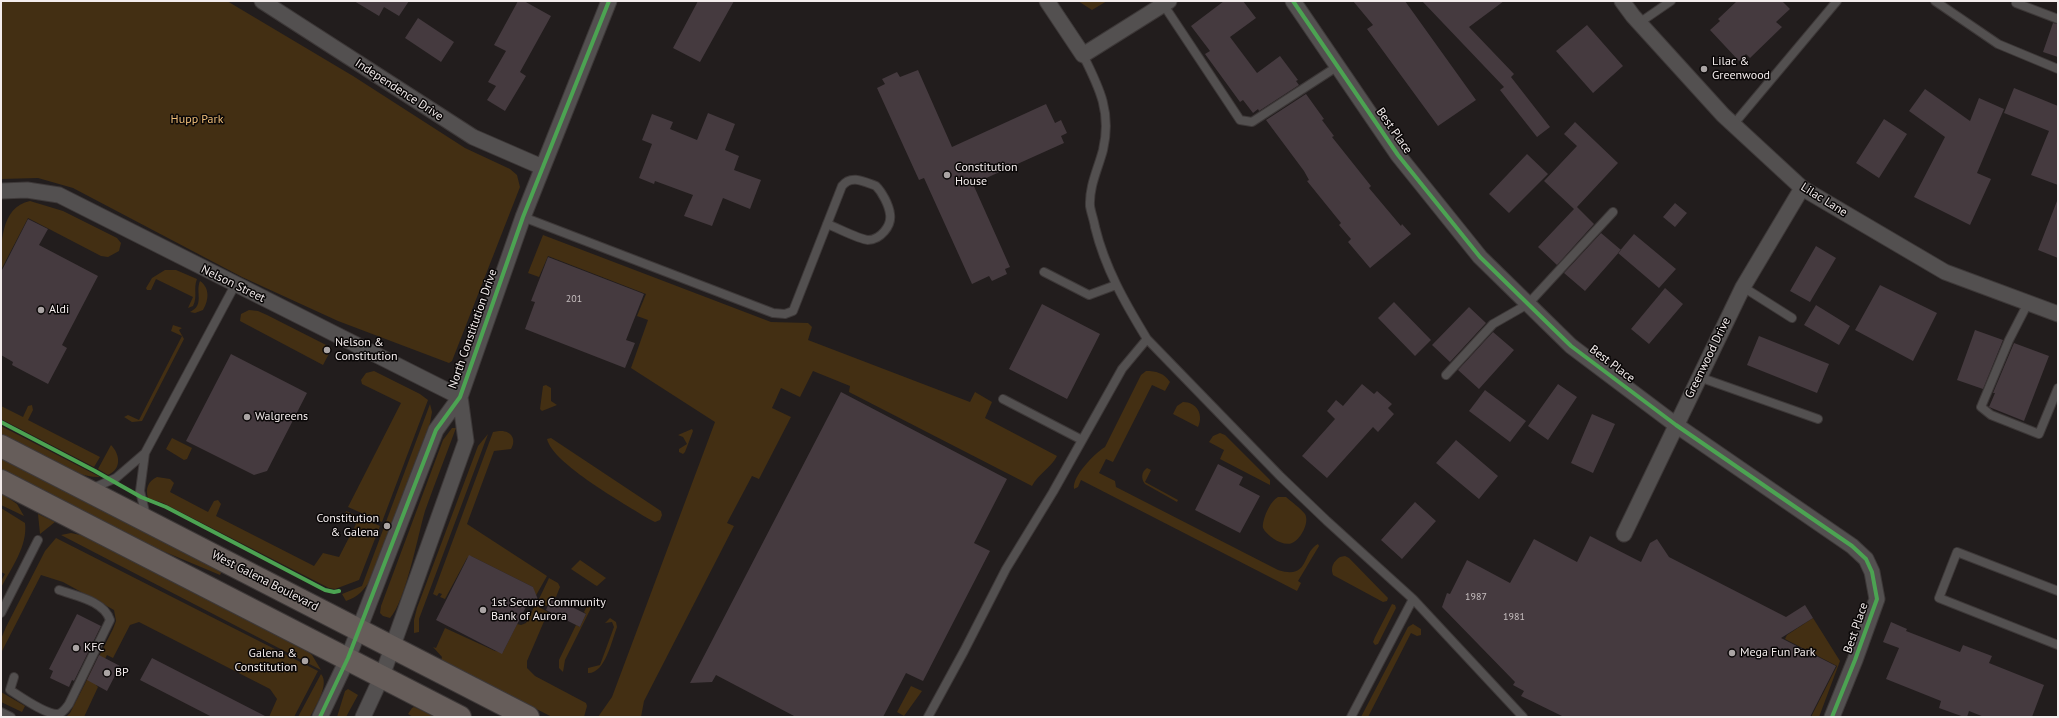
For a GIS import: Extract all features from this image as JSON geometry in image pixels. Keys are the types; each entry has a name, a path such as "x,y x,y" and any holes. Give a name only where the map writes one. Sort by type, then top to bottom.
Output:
{"main road":[{"name":"West Galena Boulevard","path":"1,446 528,717"},
{"path":"1,481 348,658 460,717"}],"street":[{"name":"Independence Drive","path":"262,1 473,137 542,167"},
{"name":"North Constitution Drive","path":"320,717 348,658 436,430 460,397 523,217 609,1"},
{"path":"1047,1 1083,54 1166,3"},
{"name":"Best Place","path":"1293,1 1398,155 1465,239 1480,257 1571,346 1676,425 1852,546 1866,559 1872,572 1877,599 1832,717"},
{"name":"Lilac Lane","path":"1622,1 1639,23 1734,125 1802,188 1945,272 2058,314"},
{"name":"Greenwood Drive","path":"1624,534 1743,287 1802,188"},
{"name":"Nelson Street","path":"1,191 27,190 59,195 460,397"},
{"name":"North Constitution Drive","path":"363,717 382,676 466,441 460,397"}],"lane":[{"path":"1639,23 1671,1"},
{"path":"1734,125 1837,1"},
{"path":"1935,1 1998,44 2058,69"},
{"path":"2017,1 2016,3 2058,19"},
{"path":"1166,3 1240,120 1252,122 1338,66"},
{"path":"1083,54 1100,89 1106,120 1103,150 1092,181 1090,206 1107,266 1116,285 1147,339 1280,476 1326,521 1413,599 1523,717"},
{"path":"523,217 773,313 785,314 793,311 827,224 842,186 851,179 857,179 876,186 890,214 890,220 885,231 874,239 868,240 827,224"},
{"path":"1446,375 1493,324 1528,304 1613,212"},
{"path":"1044,272 1089,295 1116,285"},
{"path":"148,522 140,491 145,453 235,285"},
{"path":"1743,287 1792,318"},
{"path":"2028,303 2009,340 1981,407 1991,416 2039,434 2058,388"},
{"path":"928,717 1006,569 1122,369 1147,339"},
{"path":"1699,377 1818,419"},
{"path":"1003,398 1082,440"},
{"path":"87,490 116,478 145,453"},
{"path":"1,613 38,540"},
{"path":"2058,591 1957,552 1939,598 2058,645"},
{"path":"14,677 10,690 45,711 58,714 64,711 69,704 110,620 108,614 101,608 84,598 59,590"},
{"path":"1352,717 1413,599"},
{"path":"1,712 11,717"}],"green space":[{"name":"Hupp Park","path":"1,1 227,1 353,76 465,148 510,169 517,175 520,187 452,361 449,363 338,321 242,277 73,188 38,178 1,179"},
{"path":"1078,1 1107,1 1092,10"},
{"path":"30,201 63,211 117,238 121,243 119,251 108,257 101,256 28,218 1,270 1,250 4,228 13,211 20,205"},
{"path":"543,235 771,322 808,323 812,327 808,340 970,402 975,392 992,402 985,418 1057,456 1032,486 849,392 850,386 813,371 800,397 781,388 772,408 791,417 759,479 752,476 727,523 734,526 644,701 641,717 598,717 612,697 715,422 631,368 648,320 637,316 646,294 548,256 539,277 528,273"},
{"path":"165,270 176,270 197,279 193,306 188,308 193,297 156,279 151,290 147,290 146,288 152,278"},
{"path":"200,281 206,287 208,294 206,302 203,310 195,313 190,312 197,306"},
{"path":"249,310 258,311 267,315 332,348 323,365 240,321 241,314"},
{"path":"173,325 182,328 179,330 184,339 142,421 132,422 124,417 128,415 139,420 182,336 171,331"},
{"path":"374,371 420,394 428,400 382,522 348,507 401,403 362,384 361,380 366,373"},
{"path":"1146,371 1160,373 1170,382 1165,391 1152,385 1113,462 1106,459 1099,473 1115,481 1116,487 1278,570 1288,572 1300,569 1309,553 1318,544 1319,546 1298,581 1301,583 1297,591 1081,480 1078,487 1074,489 1074,484 1085,465 1105,447 1141,375"},
{"path":"546,385 551,388 551,401 557,405 542,411 540,409 543,386"},
{"path":"1183,402 1192,404 1198,410 1200,414 1200,422 1198,427 1173,414 1177,406"},
{"path":"430,404 432,412 430,423 371,579 360,593 346,601 342,594 362,586"},
{"path":"32,405 33,410 28,420 100,457 94,467 1,419 1,406 23,417 28,406"},
{"path":"1,426 100,477 78,473 64,468 36,454 1,435"},
{"path":"452,428 456,428 425,511 401,598 396,610 390,618 383,616 380,613 381,606 443,440"},
{"path":"692,429 693,431 683,454 679,452 679,449 687,444 683,437 678,435"},
{"path":"493,432 507,432 512,436 513,445 511,449 494,451 467,524 547,576 534,599 533,587 471,556 467,558 445,599 440,597 442,594 439,593 437,596 433,594"},
{"path":"1220,433 1225,435 1270,480 1270,485 1220,459 1224,450 1209,442 1213,436"},
{"path":"488,434 419,619 419,632 414,633 414,620 417,608 478,446"},
{"path":"172,438 192,448 187,459 184,460 166,449"},
{"path":"551,438 661,511 662,515 660,520 655,522 649,519 591,483 562,460 552,449 547,439"},
{"path":"111,445 118,457 118,461 116,469 108,475 98,469"},
{"path":"1,456 223,569 220,575 115,531 1,473"},
{"path":"1147,468 1151,470 1145,482 1178,500 1177,502 1145,484 1142,476"},
{"path":"157,477 170,479 174,483 170,492 208,512 214,501 218,500 221,504 216,516 314,566 323,553 339,557 356,524 344,517 346,511 380,526 359,580 335,589 329,588 163,503 148,498 147,491 149,483"},
{"path":"1,493 17,504 24,516 1,505"},
{"path":"1278,497 1286,497 1305,514 1306,522 1303,531 1301,535 1292,543 1288,544 1276,540 1263,528 1267,511 1272,502"},
{"path":"1,508 25,523 25,532 18,557 1,588 1,581 5,574 1,572"},
{"path":"38,514 55,522 40,534"},
{"path":"71,533 85,536 305,649 312,655 321,670 61,535"},
{"path":"56,538 318,671 294,717 269,717 277,699 270,689 139,622 130,625 113,658 107,655 94,680 97,682 96,685 98,687 84,717 66,717 70,713 113,629 116,621 114,610 63,582 41,575 1,653 1,639 6,627 45,551"},
{"path":"1345,556 1349,558 1388,598 1387,601 1383,602 1333,575 1332,567 1334,562 1340,557"},
{"path":"580,560 606,578 597,586 571,569"},
{"path":"549,578 558,583 560,587 556,597 551,596 547,606 538,601"},
{"path":"588,604 592,606 565,660 563,672 559,668 559,660 576,625 580,627 586,614 584,612"},
{"path":"1392,604 1395,605 1396,608 1378,644 1375,645 1373,642 1375,637"},
{"path":"535,605 548,612 527,661 527,668 535,676 586,703 587,706 584,717 552,717 441,660 442,657 433,647 436,648 445,628 495,651 503,652 517,624 521,625 526,623"},
{"path":"610,618 616,622 617,627 610,648 599,668 594,672 588,673 588,668 600,665 614,627 612,622 605,623"},
{"path":"1813,618 1840,661 1819,717 1811,717 1837,666 1785,639 1787,635"},
{"path":"1413,624 1421,629 1421,635 1417,636 1411,633 1368,717 1361,717 1408,627"},
{"path":"321,674 324,684 323,689 310,717 298,717"},
{"path":"911,686 922,691 904,716 897,712"},
{"path":"348,689 358,695 346,717 337,717 345,691"},
{"path":"1,692 25,706 22,712 1,702"},
{"path":"414,707 437,717 413,717 408,714"}],"building":[{"path":"354,1 409,1 399,16 384,7 379,16"},
{"path":"518,1 524,1 551,16 520,72 526,76 505,111 487,100 496,86 488,82 506,51 494,45"},
{"path":"698,1 734,1 700,62 673,48"},
{"path":"1224,1 1243,1 1256,18 1230,37 1257,73 1280,56 1298,80 1296,81 1299,85 1259,111 1258,109 1253,113 1243,100 1240,102 1205,54 1210,51 1191,26"},
{"path":"1353,1 1405,1 1476,100 1438,126 1367,29 1373,25"},
{"path":"1422,1 1504,1 1469,27 1514,74 1511,77 1550,127 1537,137 1500,90 1504,87"},
{"path":"1737,1 1782,1 1790,9 1776,22 1782,27 1750,58 1746,54 1739,61 1710,30 1720,21 1718,19"},
{"path":"418,18 454,42 441,62 405,38"},
{"path":"2053,23 2058,24 2058,57 2043,52"},
{"path":"1587,25 1623,66 1593,93 1556,51"},
{"name":"Constitution House","path":"918,70 952,147 1046,104 1055,123 1061,120 1067,133 1061,136 1064,143 973,184 1010,267 1005,269 1007,274 992,281 989,276 972,284 924,178 919,180 877,88 885,84 882,79 897,72 900,77"},
{"path":"2014,88 2058,106 2058,185 2031,175 2049,131 2004,113"},
{"path":"1925,89 1970,121 1979,98 2004,109 1977,173 1991,179 1970,225 1914,197 1945,137 1909,111"},
{"path":"1306,94 1324,119 1322,120 1334,136 1332,137 1371,186 1369,188 1401,226 1402,224 1411,234 1370,268 1348,242 1351,239 1339,225 1341,223 1307,181 1309,180 1304,171 1266,120"},
{"path":"708,113 735,124 725,150 739,156 734,170 761,180 750,209 723,198 712,226 684,216 693,195 655,181 654,184 639,178 652,144 642,140 652,114 673,122 670,129 697,140"},
{"path":"1884,119 1907,134 1879,178 1856,163"},
{"path":"1575,122 1618,163 1577,207 1594,224 1557,265 1538,247 1574,209 1544,181 1577,146 1564,134"},
{"path":"1527,154 1548,174 1509,213 1489,194"},
{"path":"2058,201 2058,258 2038,250"},
{"path":"1675,203 1687,213 1675,227 1663,217"},
{"name":"Aldi","path":"28,219 48,229 39,245 98,276 62,345 67,348 48,384 12,365 13,362 1,355 1,272"},
{"path":"1601,233 1621,250 1585,291 1564,273"},
{"path":"1634,234 1676,269 1659,288 1618,253"},
{"path":"1816,246 1836,258 1810,302 1790,291"},
{"path":"548,257 644,294 626,340 635,343 625,368 525,329 535,302 531,301"},
{"path":"1880,285 1937,313 1913,361 1855,330"},
{"path":"1665,288 1683,304 1649,344 1631,329"},
{"path":"1394,302 1431,340 1415,356 1378,318"},
{"path":"1042,304 1100,334 1067,399 1009,369"},
{"path":"1816,305 1850,326 1839,345 1804,325"},
{"path":"1469,307 1486,323 1450,362 1432,345"},
{"path":"1975,330 2003,340 1983,389 1957,380"},
{"path":"1493,332 1514,350 1479,389 1458,370"},
{"path":"1759,336 1829,364 1817,393 1747,365"},
{"path":"2014,343 2049,356 2024,421 1989,407 1995,393 1993,393"},
{"name":"Walgreens","path":"231,354 307,393 267,471 254,475 186,441"},
{"path":"1362,384 1374,394 1377,391 1392,404 1388,408 1394,414 1378,432 1373,427 1327,478 1302,456 1335,419 1327,411 1336,400 1343,406"},
{"path":"1558,384 1577,397 1548,440 1528,426"},
{"path":"1485,390 1526,421 1510,442 1469,411"},
{"path":"841,392 1007,479 974,543 990,551 923,681 906,673 883,717 796,717 716,675 712,682 690,683"},
{"path":"1592,414 1615,424 1593,473 1571,463"},
{"path":"1456,440 1498,476 1479,499 1436,463"},
{"path":"1218,464 1243,477 1239,485 1260,496 1240,533 1195,510"},
{"path":"1415,502 1436,521 1402,559 1381,540"},
{"path":"1590,536 1641,562 1650,543 1657,539 1669,557 1786,617 1805,605 1813,618 1781,638 1836,666 1810,717 1564,717 1521,696 1524,691 1513,685 1515,682 1442,607 1447,593 1450,594 1467,560 1510,583 1534,539 1577,562"},
{"name":"1st Secure Community Bank of Aurora","path":"469,555 533,587 541,607 529,601 502,654 436,620"},
{"path":"552,597 586,614 580,627 546,610"},
{"name":"KFC","path":"77,614 101,626 74,681 72,680 69,687 50,678 53,671 49,669"},
{"path":"1891,622 1907,629 1906,631 1960,652 1963,645 1992,656 1989,663 2044,685 2032,717 1984,717 1969,711 1967,717 1964,717 1939,708 1941,701 1886,679 1899,648 1883,642"},
{"name":"BP","path":"99,655 120,666 107,691 87,680"},
{"name":"BP","path":"152,658 267,717 212,717 140,680"}],"cycle path":[{"path":"320,717 348,658 436,430 460,397 523,217 609,1"},
{"path":"1293,1 1398,155 1480,257 1571,346 1676,425 1852,546 1866,559 1872,572 1877,599 1832,717"},
{"path":"1,422 141,497 166,507 325,590 334,592 339,591"}],"place":[{"name":"Lilac & Greenwood","path":"1704,69"},
{"name":"Constitution House","path":"947,175"},
{"name":"Aldi","path":"41,310"},
{"name":"Nelson & Constitution","path":"327,350"},
{"name":"Walgreens","path":"247,417"},
{"name":"Constitution & Galena","path":"387,526"},
{"name":"1st Secure Community Bank of Aurora","path":"483,610"},
{"name":"KFC","path":"76,648"},
{"name":"Mega Fun Park","path":"1732,653"},
{"name":"Galena & Constitution","path":"305,661"},
{"name":"BP","path":"107,673"}]}
